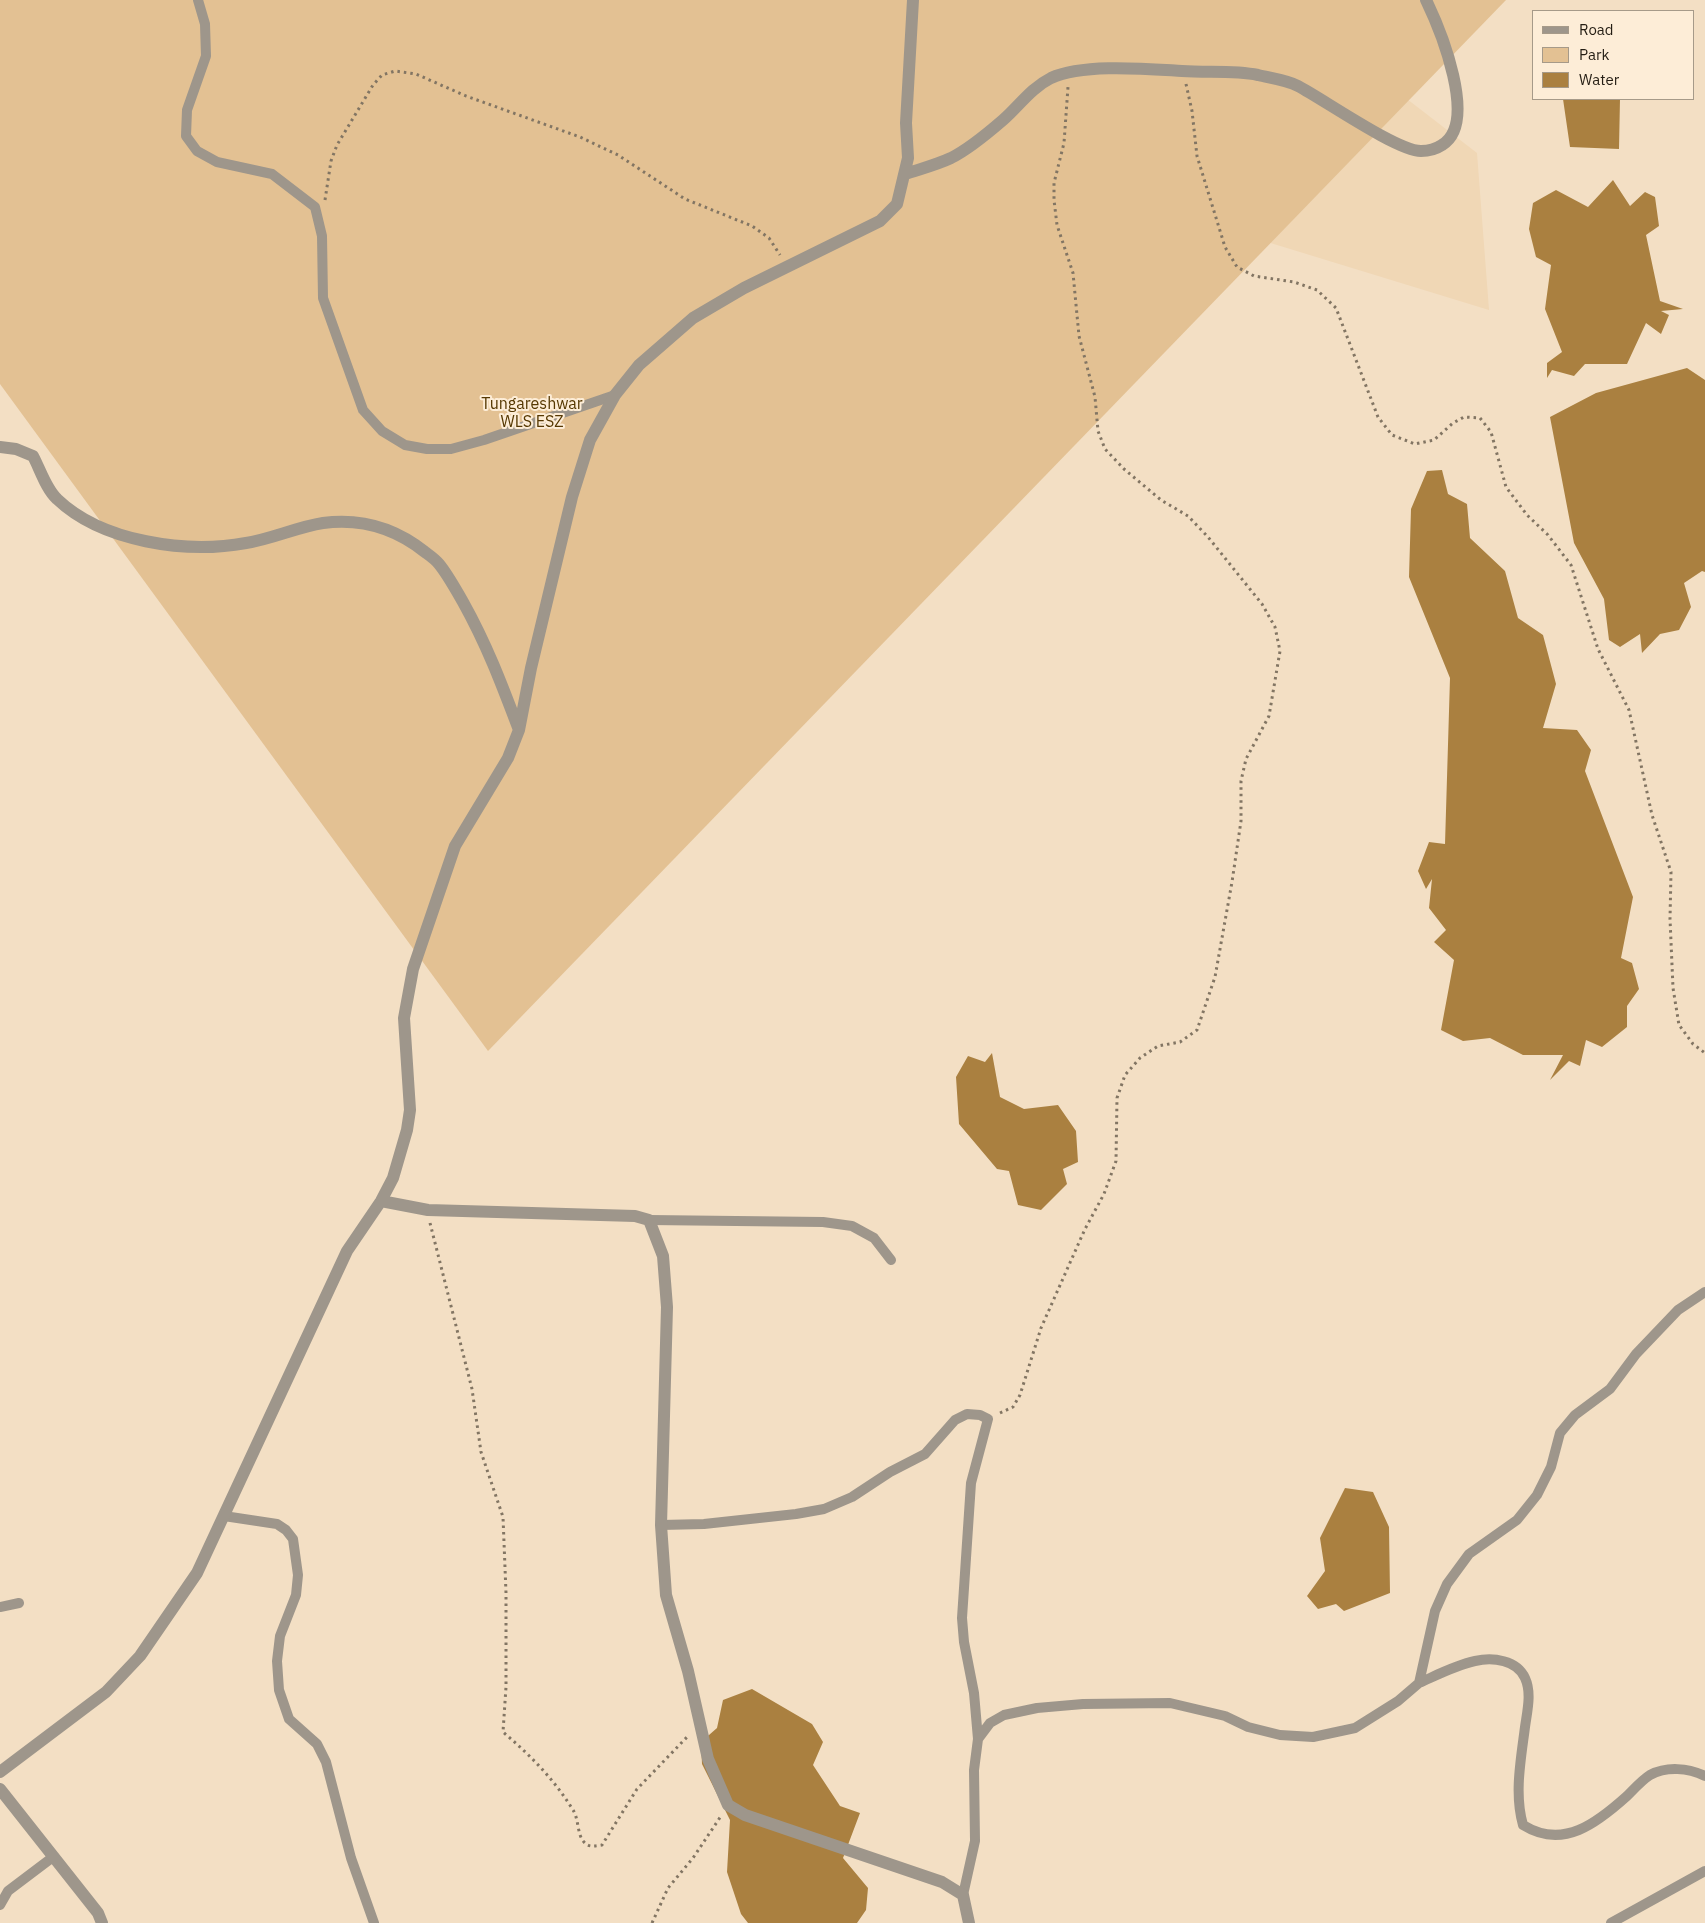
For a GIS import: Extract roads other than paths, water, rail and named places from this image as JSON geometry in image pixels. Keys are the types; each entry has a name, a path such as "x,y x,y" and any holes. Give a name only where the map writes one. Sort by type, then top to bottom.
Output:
{"street":[{"path":"0,1772 106,1692 140,1656 197,1573 347,1251 381,1201 393,1178 410,1110 404,1018 413,969 455,846 508,758 520,730 535,649 572,497 590,440 615,395 638,365 692,318 786,266 880,221 897,204 908,158 906,123 913,0"},
{"path":"905,174 952,157 1004,119 1033,90 1052,78 1068,74 1150,68 1257,75 1296,84 1396,143 1420,151 1436,148 1445,144 1454,129 1458,107 1454,74 1441,31 1426,0"},
{"path":"0,447 16,449 33,456 55,498 76,514 112,532 144,541 197,548 245,544 323,523 362,522 388,529 411,541 439,563 458,594 485,642 520,730"},
{"path":"381,1201 428,1210 635,1216 649,1220 663,1256 667,1307 660,1525 666,1596 688,1671 708,1759 728,1805 745,1815 942,1882 963,1895 969,1923"},
{"path":"0,1789 98,1913 102,1923"}],"lane":[{"path":"198,0 205,24 206,56 187,110 186,136 197,151 217,162 272,174 315,207 322,236 323,298 363,410 382,431 405,445 427,449 451,449 484,440 615,395"},
{"path":"649,1220 823,1222 852,1226 874,1238 891,1260"},
{"path":"1419,1683 1436,1611 1447,1584 1469,1554 1517,1520 1538,1495 1551,1467 1560,1433 1576,1415 1610,1389 1636,1354 1678,1310 1705,1292"},
{"path":"660,1525 704,1524 824,1509 852,1497 890,1472 925,1454 955,1420 967,1414 980,1415 988,1419 971,1483 962,1618 964,1642 974,1693 978,1740 974,1770 975,1841 963,1895"},
{"path":"224,1516 277,1524 286,1530 293,1539 298,1575 296,1595 280,1636 277,1661 279,1690 289,1719 318,1744 326,1762 351,1858 374,1923"},
{"path":"0,1607 19,1603"},
{"path":"978,1740 990,1723 1004,1715 1037,1708 1170,1703 1225,1716 1248,1727 1280,1735 1313,1737 1355,1728 1398,1701 1419,1683 1476,1660 1497,1658 1514,1666 1525,1678 1529,1697 1520,1772 1519,1810 1523,1825 1538,1834 1564,1836 1585,1827 1606,1815 1649,1776 1670,1768 1696,1772 1705,1776"},
{"path":"0,1905 8,1891 53,1857"},
{"path":"1611,1923 1705,1871"}],"water":[{"path":"1563,100 1620,100 1619,149 1570,147"},
{"path":"1613,180 1630,206 1645,192 1655,197 1659,226 1646,235 1660,301 1683,309 1661,311 1669,315 1661,334 1646,323 1627,364 1585,364 1574,376 1552,370 1547,378 1547,363 1562,352 1545,309 1551,265 1536,257 1529,229 1533,203 1556,190 1588,207"},
{"path":"1687,368 1705,380 1705,572 1702,571 1684,583 1691,607 1679,630 1660,634 1642,653 1640,634 1620,647 1609,640 1604,599 1574,543 1550,417 1596,393"},
{"path":"1442,470 1448,494 1467,504 1470,538 1505,571 1518,618 1543,635 1556,684 1543,728 1577,730 1591,750 1585,771 1633,897 1621,958 1632,963 1639,989 1627,1006 1627,1027 1602,1047 1586,1040 1580,1066 1569,1061 1550,1080 1563,1055 1523,1055 1490,1038 1463,1041 1441,1030 1454,960 1434,942 1446,930 1429,908 1432,879 1426,889 1418,871 1429,842 1445,844 1450,678 1409,577 1411,509 1427,471"},
{"path":"992,1053 1000,1097 1024,1109 1058,1105 1076,1131 1078,1162 1063,1169 1067,1184 1041,1210 1018,1205 1009,1171 997,1169 959,1124 956,1077 968,1056 985,1062"},
{"path":"1345,1488 1373,1492 1389,1527 1390,1593 1344,1611 1336,1604 1318,1609 1307,1596 1325,1571 1320,1538"},
{"path":"752,1689 812,1724 823,1742 813,1765 840,1806 860,1813 843,1858 868,1888 866,1910 857,1923 748,1923 741,1914 727,1872 730,1820 702,1764 701,1742 717,1728 723,1700"}],"park label":[{"name":"Tungareshwar WLS ESZ","path":"532,413"}]}
